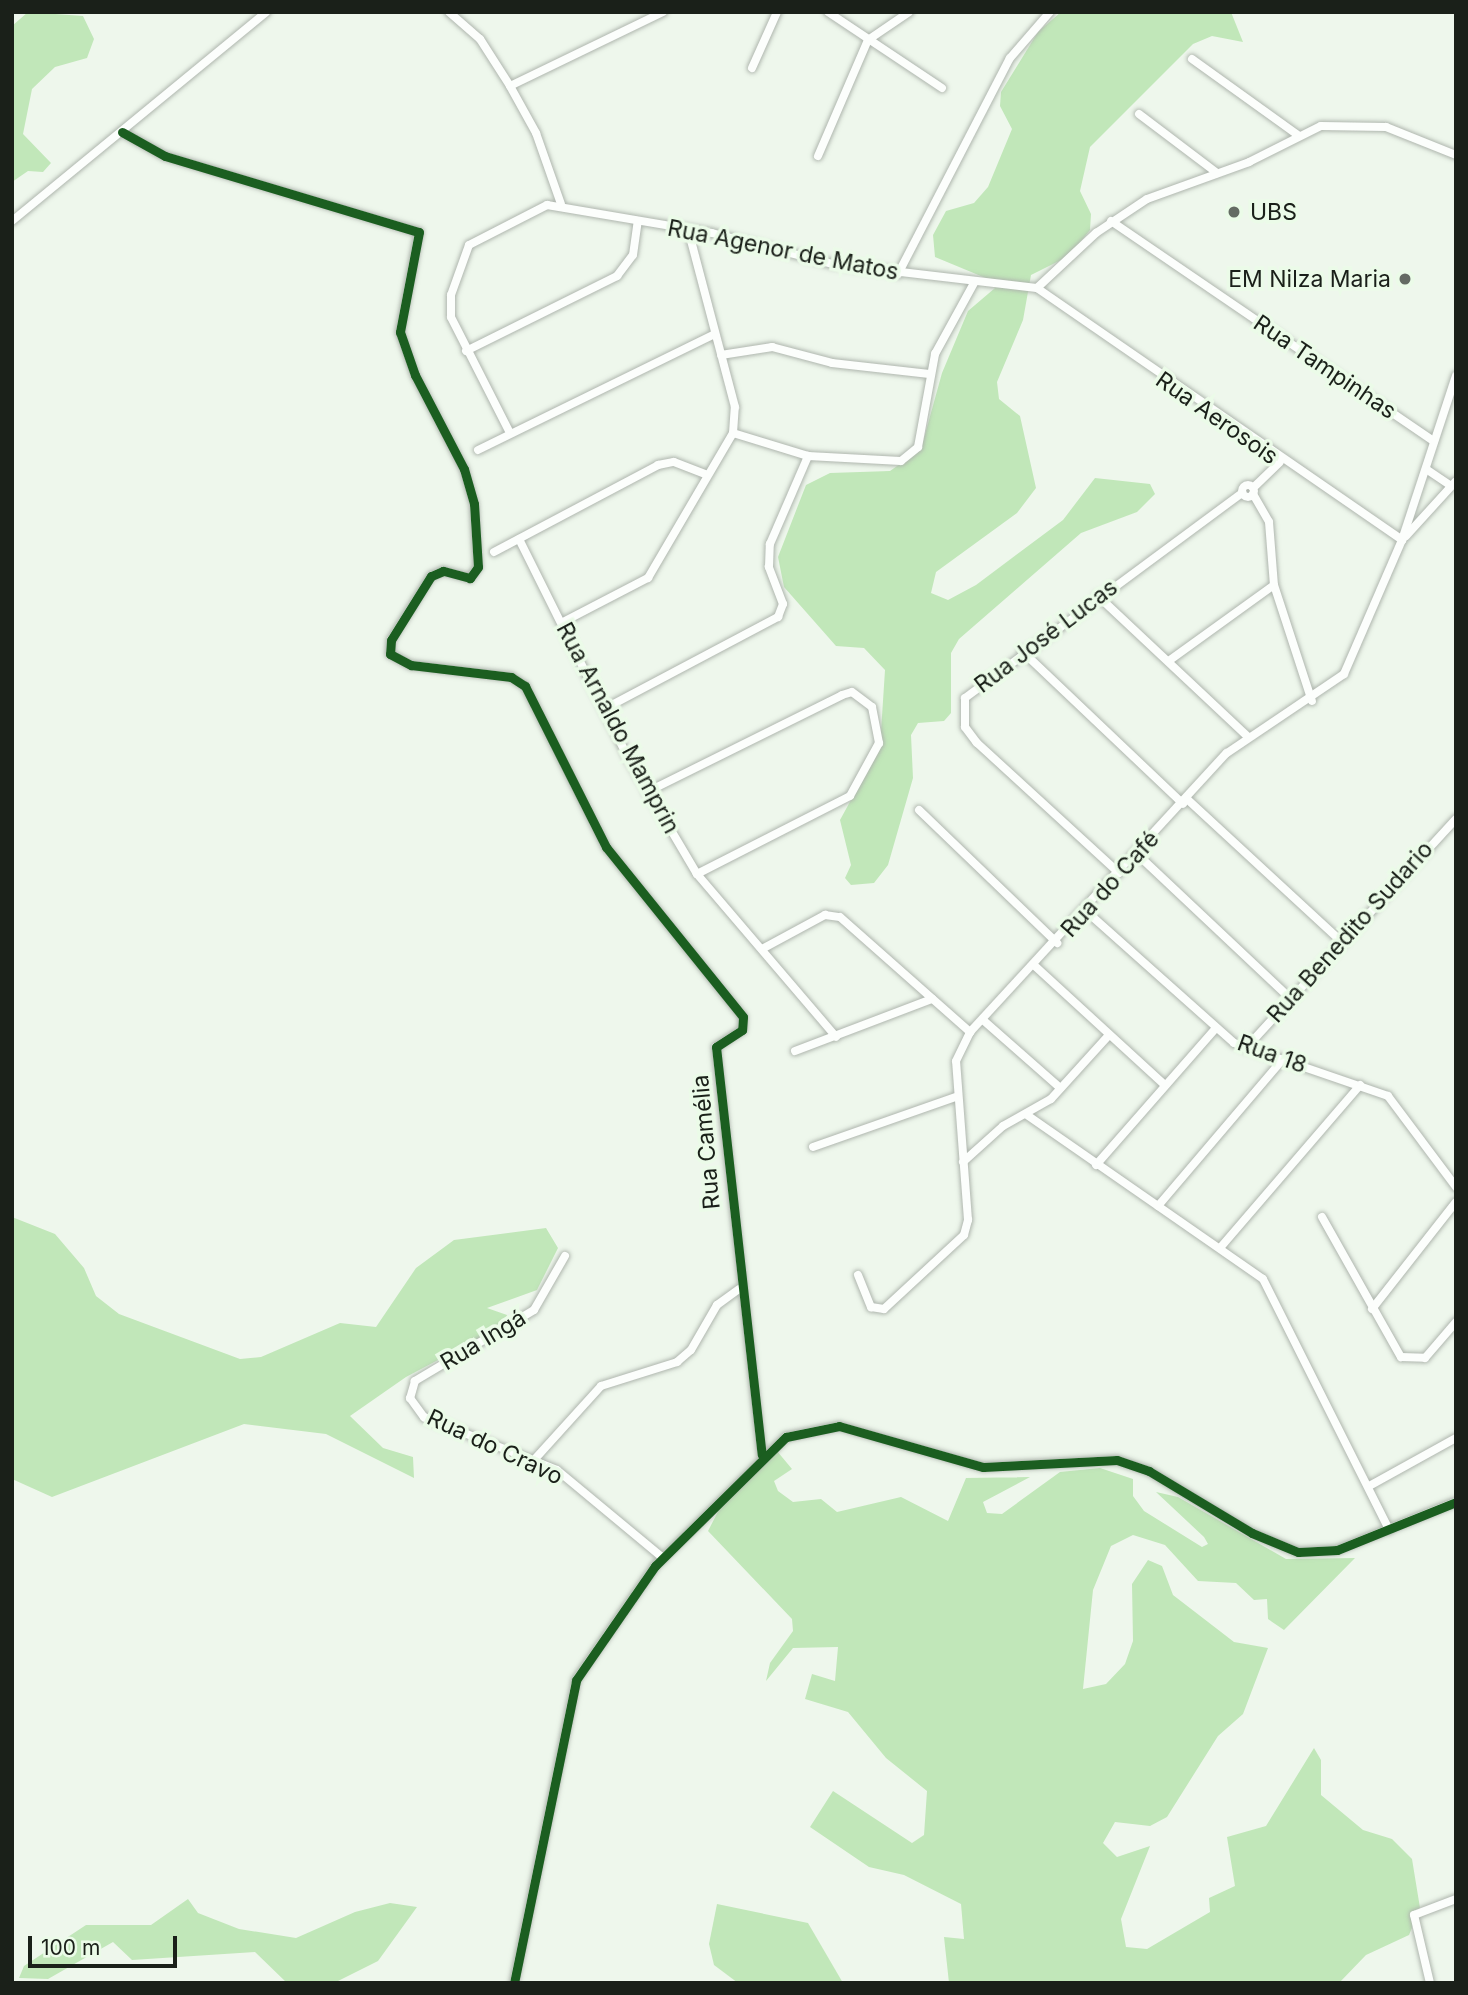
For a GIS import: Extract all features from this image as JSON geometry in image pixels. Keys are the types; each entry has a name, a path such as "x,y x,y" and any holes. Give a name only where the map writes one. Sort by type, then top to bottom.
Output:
{"street":[{"path":"12,221 266,12"},
{"path":"449,12 480,39 510,86 536,133 561,204"},
{"path":"510,86 663,12"},
{"path":"752,68 777,12"},
{"path":"828,12 942,88"},
{"path":"818,156 868,40 909,12"},
{"path":"898,274 1010,58 1050,12"},
{"path":"1192,59 1299,136"},
{"path":"1139,114 1217,173"},
{"path":"1037,288 1111,221 1147,199 1217,173 1299,136 1357,122 1456,155"},
{"name":"Rua Camélia","path":"122,132 165,156 419,232 400,332 415,375 464,469 474,504 478,567 470,578 443,571 431,576 391,640 390,654 411,665 511,677 525,686 606,847 745,1024 716,1046 739,1289 762,1454"},
{"name":"Rua Agenor de Matos","path":"510,433 466,351 450,306 465,252 540,207 561,204 898,274 1037,288"},
{"path":"466,351 617,276 633,255 638,221"},
{"name":"Rua Tampinhas","path":"1111,221 1434,441"},
{"path":"563,622 648,578 733,433 735,407 713,335 688,229"},
{"path":"733,433 808,456 886,464 907,457 922,436 929,374 974,283"},
{"name":"Rua Aerosois","path":"1037,288 1280,463 1402,540"},
{"path":"478,450 713,335"},
{"path":"721,355 772,347 832,363 929,374"},
{"name":"Rua do Café","path":"858,1275 871,1307 884,1309 964,1235 963,1162 956,1097 956,1061 970,1032 1036,967 1185,801 1248,737 1312,701 1358,653 1402,540 1456,376"},
{"path":"606,708 778,617 783,604 768,556 808,456"},
{"path":"494,552 658,466 674,461 708,475"},
{"name":"Rua José Lucas","path":"1119,873 965,727 961,710 969,692 1022,650 1223,507 1249,492 1280,463"},
{"path":"1402,540 1454,484 1426,468"},
{"path":"1249,492 1264,509 1274,585 1312,701"},
{"name":"Rua Arnaldo Mamprin","path":"519,539 647,792 697,874 836,1037"},
{"path":"1170,660 1274,585"},
{"path":"1098,596 1170,660 1248,737"},
{"path":"1022,650 1341,942"},
{"path":"647,792 842,695 852,692 872,707 879,743 850,796 697,874"},
{"path":"919,810 1057,943"},
{"name":"Rua Benedito Sudario","path":"1246,1048 1456,819"},
{"path":"1137,855 1290,998"},
{"name":"Rua 18","path":"1086,911 1216,1028 1246,1048 1360,1085 1398,1105 1456,1186"},
{"path":"762,949 833,914 970,1032"},
{"path":"1036,967 1165,1085"},
{"path":"795,1051 932,999"},
{"path":"983,1020 1060,1088"},
{"path":"1096,1165 1216,1028"},
{"path":"963,1162 1003,1126 1027,1115 1060,1088 1109,1035"},
{"path":"1158,1206 1283,1059"},
{"path":"1220,1248 1360,1085"},
{"path":"813,1147 956,1097"},
{"path":"1027,1115 1220,1248 1274,1293 1371,1485 1389,1530"},
{"path":"1372,1309 1456,1202"},
{"path":"1321,1217 1397,1354 1411,1361 1430,1354 1456,1322"},
{"name":"Rua Ingá","path":"415,1381 534,1310 565,1256"},
{"path":"534,1460 601,1386 662,1370 691,1350 717,1305 739,1289"},
{"name":"Rua do Cravo","path":"415,1381 410,1398 424,1417 557,1470 663,1558"},
{"path":"514,1983 570,1694 618,1612 663,1558 762,1454 786,1437 839,1426 982,1467 1117,1460 1149,1471 1252,1533 1298,1552 1337,1550 1456,1502"},
{"path":"1371,1485 1456,1438"},
{"path":"1430,1983 1414,1915 1456,1899"}],"green space":[{"path":"28,12 83,16 94,39 87,58 55,67 32,89 23,134 51,163 43,172 28,171 12,182 12,26"},
{"path":"1061,12 1231,12 1243,42 1212,36 1193,44 1090,147 1080,191 1091,214 1090,230 1069,256 1031,275 1023,320 997,382 999,399 1020,416 1036,488 1017,513 936,572 931,593 948,600 976,585 1063,520 1095,478 1150,484 1155,494 1137,512 1081,533 959,639 951,653 951,713 944,721 918,723 911,735 913,778 888,865 874,883 851,885 845,878 851,865 840,820 880,747 885,670 864,648 836,646 784,587 778,557 806,485 830,473 890,471 921,449 942,373 968,311 995,288 988,279 935,257 933,235 946,211 974,203 988,187 1012,129 1000,106 1001,92 1038,32"},
{"path":"12,1217 55,1234 84,1268 96,1296 119,1314 240,1359 261,1357 340,1323 376,1327 416,1268 454,1240 546,1228 558,1248 537,1290 487,1308 507,1315 504,1325 406,1377 350,1416 383,1448 413,1457 414,1478 326,1434 244,1424 52,1497 12,1479"},
{"path":"777,1451 792,1469 774,1481 778,1491 793,1502 821,1499 837,1512 901,1497 948,1521 966,1478 1030,1477 983,1502 987,1513 1002,1514 1060,1472 1100,1468 1133,1479 1133,1496 1144,1511 1202,1547 1208,1544 1204,1537 1156,1492 1178,1497 1286,1559 1355,1558 1284,1630 1268,1619 1267,1599 1254,1600 1236,1583 1198,1581 1165,1545 1133,1535 1111,1546 1093,1590 1083,1689 1106,1684 1125,1664 1133,1641 1132,1584 1148,1560 1162,1566 1173,1595 1234,1642 1268,1648 1243,1714 1218,1736 1167,1817 1150,1826 1115,1822 1103,1843 1117,1857 1150,1846 1121,1919 1126,1947 1147,1949 1210,1912 1209,1898 1235,1886 1227,1837 1266,1826 1314,1748 1321,1760 1321,1795 1363,1830 1392,1839 1412,1859 1420,1908 1409,1935 1366,1955 1339,1983 949,1983 944,1937 964,1939 961,1904 904,1875 869,1867 810,1827 833,1791 912,1843 924,1835 927,1791 886,1758 848,1712 805,1699 812,1674 835,1681 838,1647 793,1648 766,1681 770,1663 793,1631 792,1619 708,1531 724,1500"},
{"path":"188,1899 198,1913 239,1929 296,1938 355,1912 390,1903 417,1907 378,1961 338,1981 287,1983 255,1952 132,1960 113,1942 48,1979 19,1978 24,1966 86,1925 151,1925"},
{"path":"717,1904 808,1923 843,1983 738,1983 714,1965 709,1944"}],"cycle path":[{"path":"122,132 165,156 419,232 400,332 415,375 464,469 474,504 478,567 470,578 443,571 431,576 391,640 390,654 411,665 511,677 525,686 606,847 743,1017 742,1030 716,1047 762,1454"},
{"path":"514,1983 576,1680 655,1566 786,1437 839,1426 983,1467 1117,1460 1149,1471 1252,1533 1298,1552 1337,1550 1456,1502"}],"place":[{"name":"UBS","path":"1234,212"},
{"name":"EM Nilza Maria","path":"1405,279"}]}
